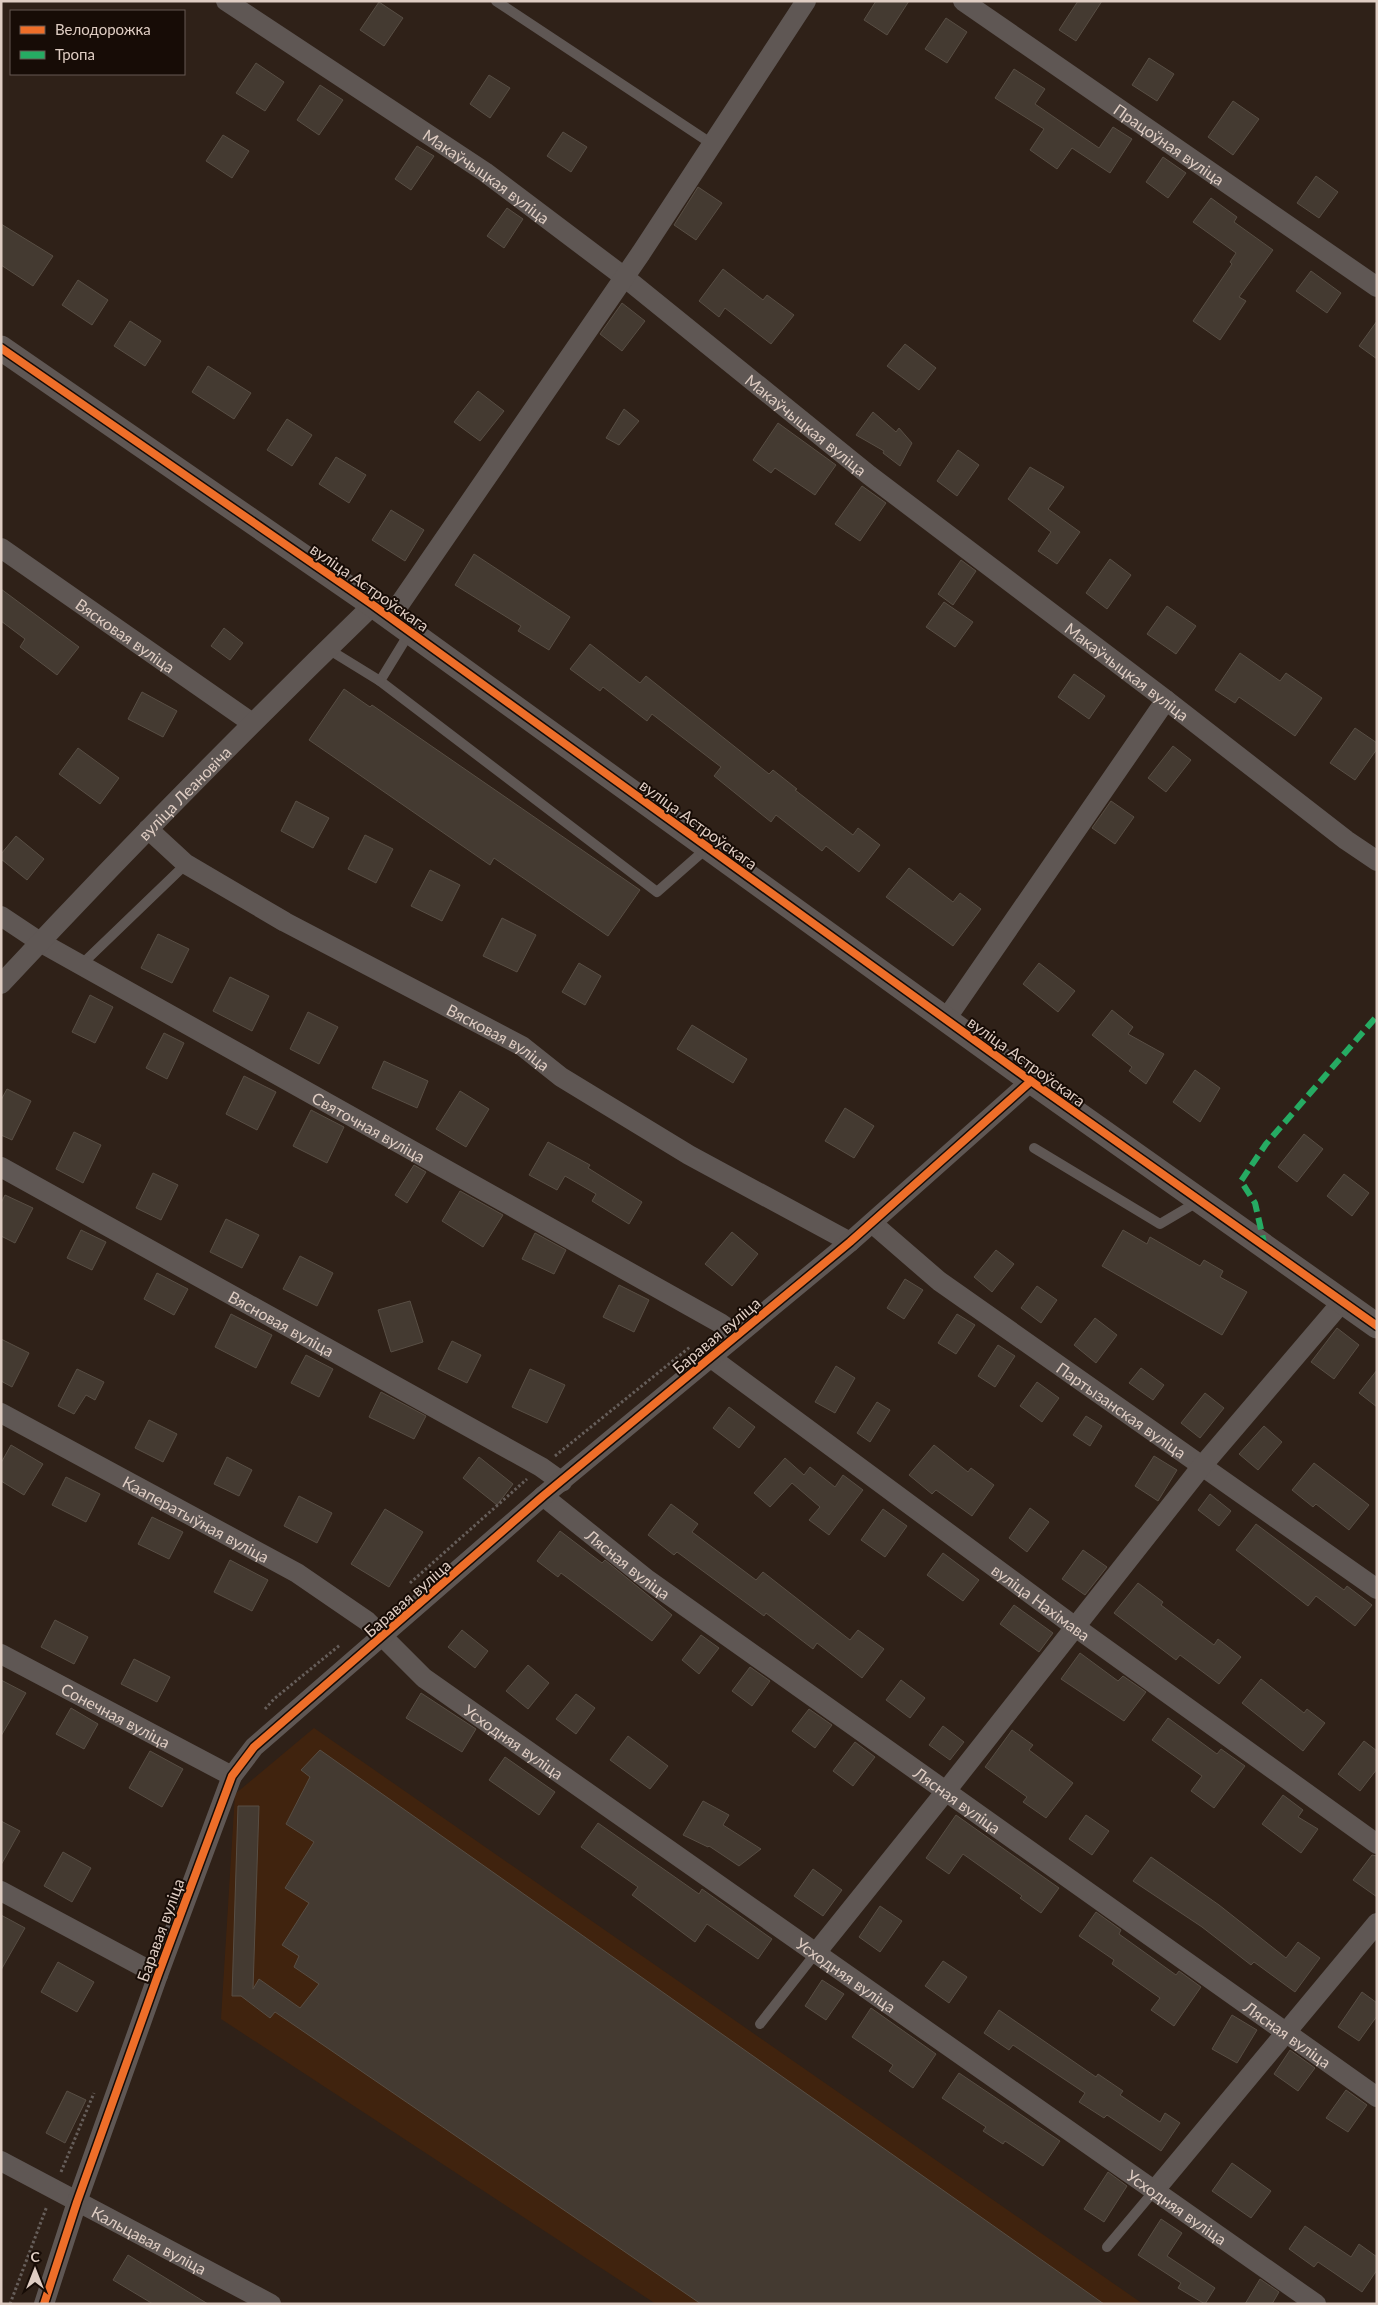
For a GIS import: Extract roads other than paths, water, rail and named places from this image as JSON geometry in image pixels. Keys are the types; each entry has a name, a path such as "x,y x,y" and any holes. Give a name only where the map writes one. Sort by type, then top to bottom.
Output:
{"street":[{"name":"Макаўчыцкая вуліца","path":"226,1 485,172 623,276 868,475 1166,700 1346,840 1377,861"},
{"name":"вуліца Леановіча","path":"1,984 148,829 328,649 391,618 712,144 806,1"},
{"name":"Працоўная вуліца","path":"963,1 1377,286"},
{"name":"вуліца Астроўскага","path":"1,348 391,618 1031,1081 1377,1326"},
{"name":"Вясковая вуліца","path":"1,548 252,723"},
{"path":"946,1019 1166,700"},
{"name":"Вясковая вуліца","path":"148,829 186,864 285,922 522,1046 562,1076 689,1155 850,1242"},
{"name":"Святочная вуліца","path":"1,916 40,942 80,965 720,1322 737,1335"},
{"name":"Баравая вуліца","path":"44,2304 77,2202 232,1776 254,1748 543,1496 850,1242 1031,1081"},
{"name":"Вясновая вуліца","path":"1,1167 541,1467 562,1482"},
{"name":"Партызанская вуліца","path":"872,1223 939,1280 1377,1589"},
{"path":"815,1954 1202,1466 1342,1302"},
{"name":"вуліца Нахімава","path":"710,1357 1074,1626 1377,1844"},
{"name":"Кааператыўная вуліца","path":"1,1413 297,1573 384,1636"},
{"name":"Лясная вуліца","path":"543,1496 648,1580 1377,2097"},
{"name":"Усходняя вуліца","path":"384,1636 424,1678 1316,2304"},
{"name":"Сонечная вуліца","path":"1,1654 232,1776"},
{"path":"1,1892 158,1975"},
{"path":"1154,2191 1287,2033 1377,1922"},
{"name":"Кальцавая вуліца","path":"1,2161 271,2304"}],"lane":[{"path":"496,1 712,144"},
{"path":"380,681 391,618"},
{"path":"328,649 380,681 657,892 708,847"},
{"path":"80,965 186,864"},
{"path":"1034,1148 1160,1224 1199,1200"},
{"path":"760,2024 815,1954"},
{"path":"1107,2247 1154,2191"}]}
